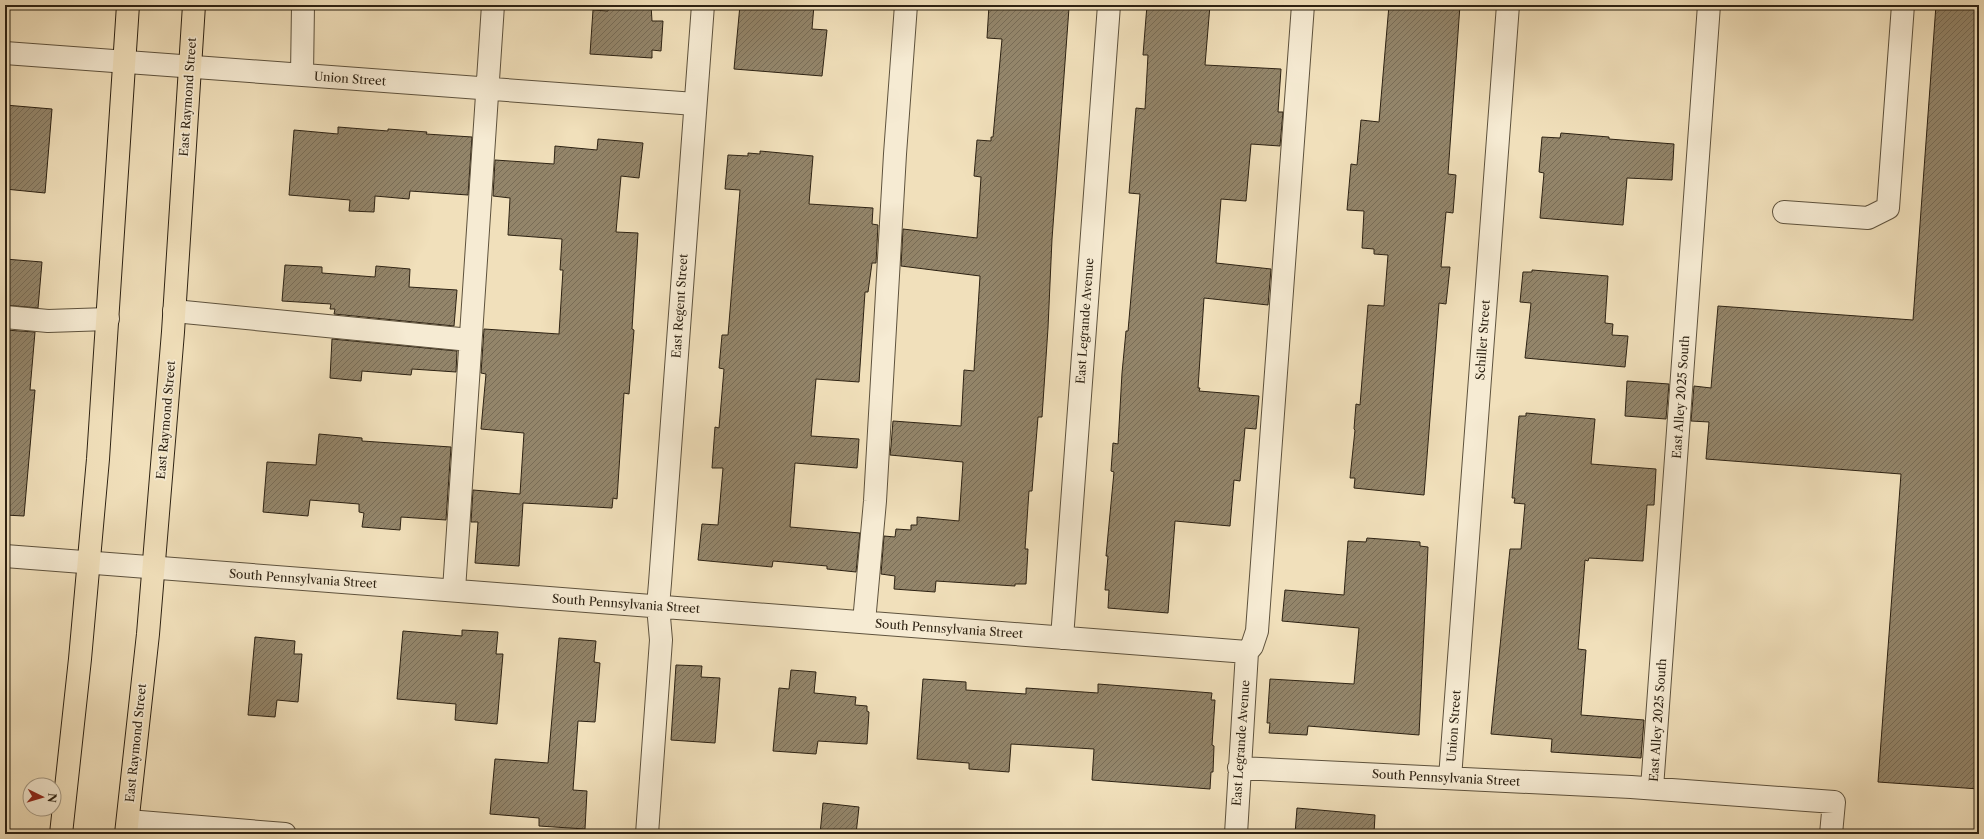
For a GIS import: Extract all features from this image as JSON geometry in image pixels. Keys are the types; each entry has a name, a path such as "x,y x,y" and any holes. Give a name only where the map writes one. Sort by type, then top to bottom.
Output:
{"main road":[{"path":"61,834 98,459 128,5"},
{"name":"East Raymond Street","path":"127,828 153,567 174,311 194,5"}],"street":[{"path":"302,75 303,5"},
{"path":"454,590 493,5"},
{"name":"East Regent Street","path":"647,834 661,640 658,606 703,5"},
{"path":"864,622 876,501 895,162 906,5"},
{"name":"East Legrande Avenue","path":"1062,638 1109,5"},
{"path":"1247,652 1252,646 1257,631 1303,5"},
{"name":"Schiller Street","path":"1458,674 1508,5"},
{"name":"East Alley 2025 South","path":"1652,788 1709,5"},
{"path":"1784,212 1868,218 1888,208 1903,5"},
{"name":"Union Street","path":"5,53 695,104"},
{"path":"174,311 470,340"},
{"path":"5,317 48,321 108,319"},
{"name":"South Pennsylvania Street","path":"5,556 1247,652"},
{"name":"East Legrande Avenue","path":"1236,834 1247,652"},
{"name":"Union Street","path":"1450,778 1458,674"},
{"name":"South Pennsylvania Street","path":"1239,768 1652,788 1834,802 1831,834"},
{"path":"127,828 285,834"}],"building":[{"path":"608,5 651,5 652,21 663,21 661,51 652,50 652,58 590,54 593,10 608,11"},
{"path":"740,5 814,5 812,29 827,30 822,76 734,69"},
{"path":"989,5 1059,5 1059,7 1069,8 1052,239 1042,417 1038,417 1032,491 1029,491 1025,549 1028,549 1026,584 1015,584 1015,586 936,581 935,592 894,589 895,576 881,574 884,536 895,537 896,529 911,530 911,525 917,525 917,517 959,521 963,462 890,455 893,421 961,426 964,370 974,371 980,276 901,266 903,229 977,238 981,177 974,176 977,140 991,141 991,137 993,137 1002,39 987,38"},
{"path":"1147,5 1210,5 1205,65 1281,69 1278,112 1283,112 1280,146 1251,144 1246,201 1221,199 1216,263 1271,269 1268,305 1204,298 1199,391 1259,396 1256,429 1245,428 1240,481 1234,480 1230,526 1175,521 1168,613 1108,608 1109,590 1105,590 1108,556 1106,556 1114,472 1111,471 1113,443 1118,444 1122,373 1126,331 1128,331 1140,194 1129,193 1136,108 1145,109 1148,55 1143,55"},
{"path":"1389,5 1460,5 1448,174 1456,175 1453,213 1446,212 1441,267 1450,267 1446,304 1439,303 1424,495 1354,488 1355,478 1350,478 1356,404 1360,405 1368,305 1384,306 1388,255 1374,254 1374,249 1362,248 1364,211 1347,210 1351,164 1357,165 1361,120 1379,122"},
{"path":"1936,5 1979,5 1979,789 1878,782 1901,474 1706,459 1709,422 1691,421 1694,386 1711,388 1718,306 1913,320"},
{"path":"5,105 52,109 45,193 5,189"},
{"path":"338,127 388,131 388,129 427,132 426,134 472,137 468,195 410,191 409,199 375,196 374,212 349,211 350,200 289,195 294,130 338,134"},
{"path":"1561,133 1609,137 1609,139 1674,144 1672,180 1627,178 1623,225 1540,218 1544,173 1539,172 1542,137 1560,138"},
{"path":"598,139 643,143 639,178 621,176 616,232 638,233 632,329 634,330 629,394 624,393 617,499 613,498 612,508 523,503 519,566 475,563 478,522 471,522 473,490 520,494 524,433 481,429 486,374 481,373 484,329 559,334 563,270 560,270 562,239 508,235 510,198 493,196 495,160 554,164 555,146 597,150"},
{"path":"760,151 813,156 809,204 873,208 872,224 878,225 876,263 872,263 868,292 865,292 859,382 816,379 811,436 859,439 857,468 795,463 790,527 860,533 856,572 827,569 827,566 773,561 772,567 698,560 702,524 718,525 723,468 712,468 715,427 719,428 724,369 719,368 722,335 728,335 740,190 725,189 728,155 748,156 748,153 760,154"},
{"path":"5,259 42,262 38,308 5,305"},
{"path":"285,265 322,267 322,273 375,277 376,266 410,269 409,287 457,290 454,326 334,314 335,309 330,309 331,304 282,301"},
{"path":"1532,270 1608,276 1605,323 1613,324 1612,335 1628,336 1625,367 1525,358 1531,303 1520,302 1523,272 1532,272"},
{"path":"5,330 35,332 30,390 35,390 24,516 5,515"},
{"path":"332,339 457,351 456,372 412,369 411,375 362,371 361,381 330,378"},
{"path":"1627,381 1669,384 1666,419 1625,416"},
{"path":"1526,413 1595,419 1591,464 1656,469 1654,505 1647,505 1643,561 1589,558 1588,561 1585,560 1578,649 1586,650 1581,715 1644,720 1641,758 1551,752 1552,739 1491,734 1510,549 1521,549 1525,504 1514,503 1515,498 1512,498 1519,416 1526,416"},
{"path":"319,434 362,438 362,441 451,447 446,520 401,517 400,530 362,527 364,513 359,512 359,504 310,500 308,516 263,512 267,462 316,465"},
{"path":"1367,538 1420,542 1420,546 1428,547 1419,735 1308,726 1307,735 1269,733 1270,723 1267,723 1270,679 1354,684 1359,628 1282,621 1285,590 1344,595 1348,541 1366,542"},
{"path":"462,630 498,632 496,654 503,654 497,724 455,720 456,704 397,699 403,631 462,636"},
{"path":"255,637 295,641 294,654 302,654 298,702 277,700 275,717 248,715"},
{"path":"559,638 596,641 594,662 600,663 595,722 578,721 573,790 587,791 585,829 539,826 539,818 490,814 495,759 548,763"},
{"path":"676,665 702,666 701,677 720,678 715,743 671,740"},
{"path":"791,670 816,672 814,693 856,697 855,705 867,706 867,711 869,712 867,744 818,741 816,754 773,751 779,688 789,689"},
{"path":"923,679 966,682 966,690 1026,694 1026,688 1098,693 1098,684 1212,693 1211,700 1215,700 1212,745 1214,746 1213,772 1211,772 1210,789 1092,780 1094,749 1011,744 1009,772 969,769 969,763 917,759"},
{"path":"823,803 859,807 856,834 820,834"},
{"path":"1297,808 1375,815 1374,834 1295,834"}]}
